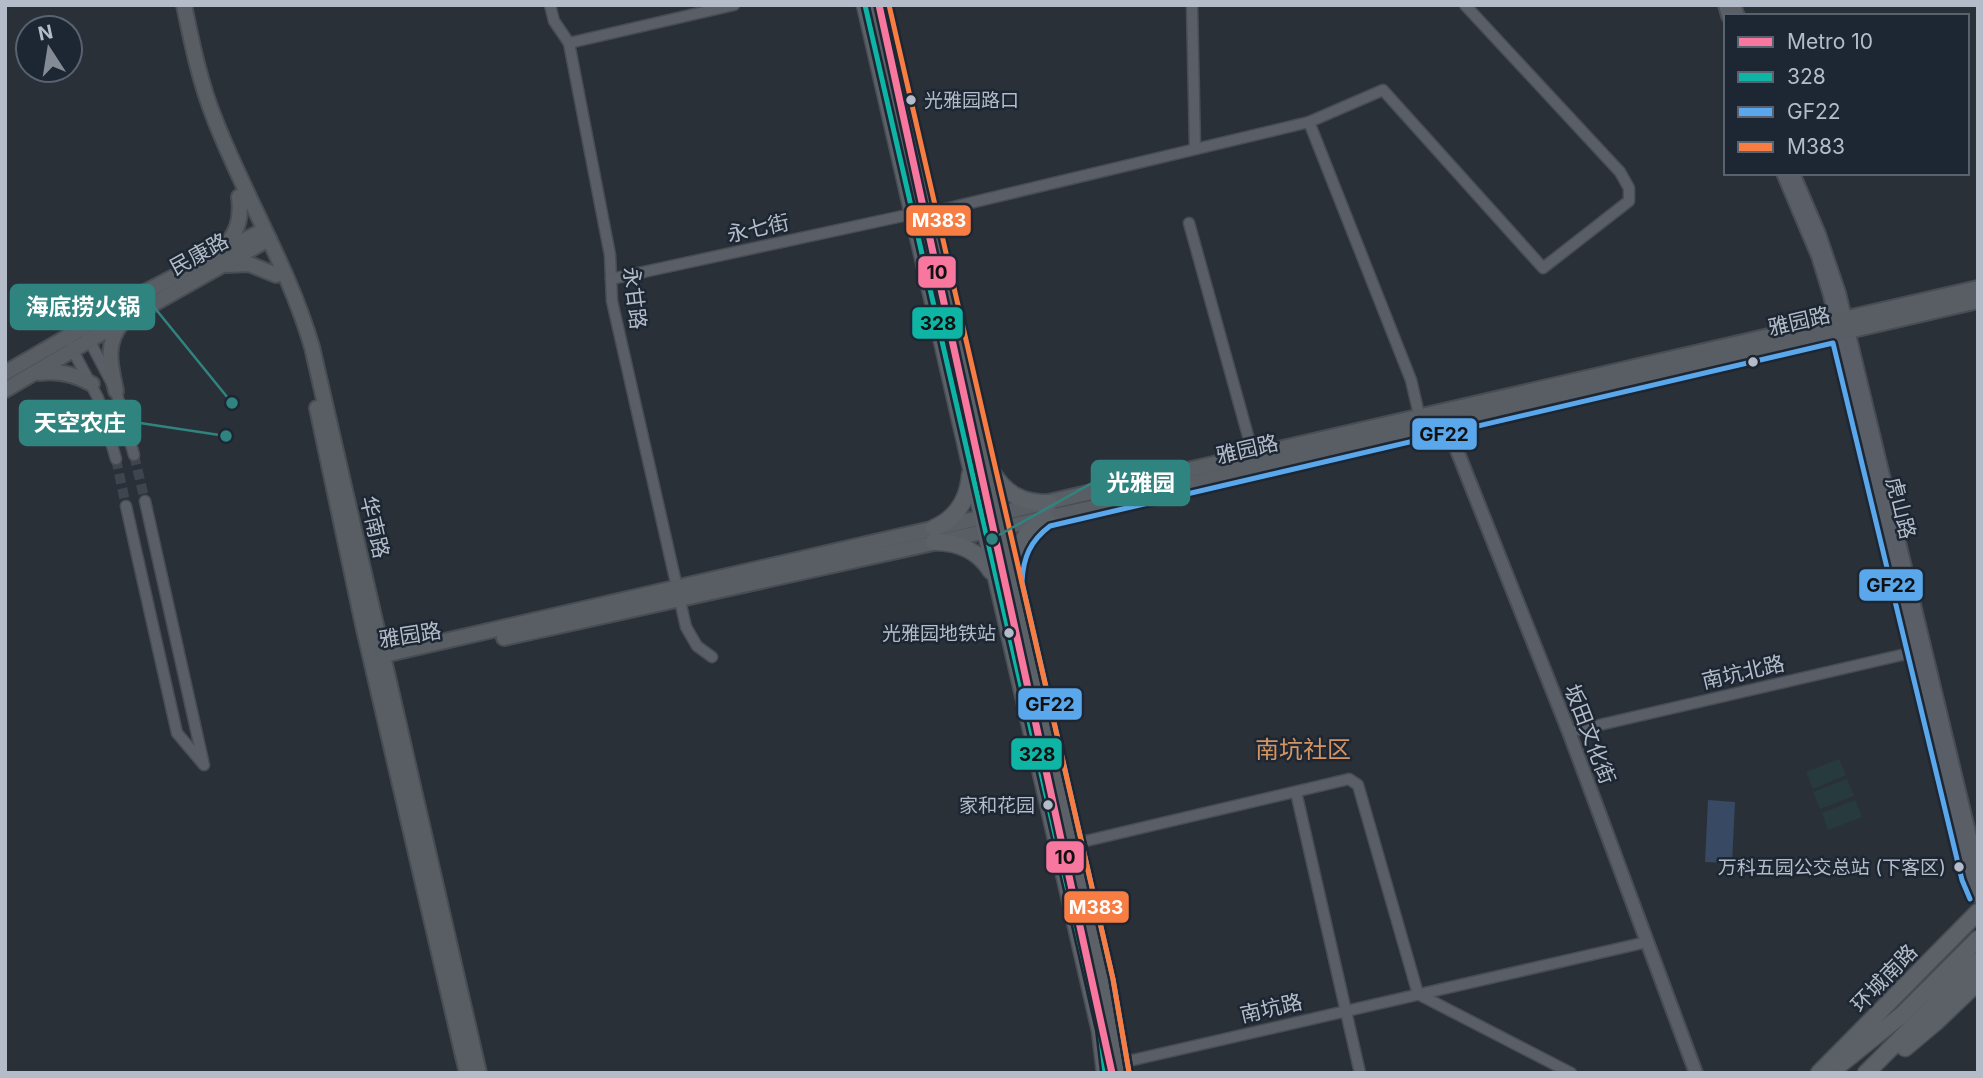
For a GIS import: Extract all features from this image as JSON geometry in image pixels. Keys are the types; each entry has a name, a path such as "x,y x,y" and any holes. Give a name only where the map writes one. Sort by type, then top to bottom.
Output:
{"main road":[{"name":"华南路","path":"175,5 196,94 218,152 239,197 291,285 312,347 467,1073"},
{"name":"华南路","path":"184,5 197,67 214,118 263,237 304,349 479,1073"},
{"path":"864,5 920,214 977,460 991,523 996,581 1100,1031 1105,1073"},
{"path":"880,5 920,214"},
{"path":"239,197 239,224 220,259 249,264 276,275"},
{"name":"民康路","path":"5,373 69,344 263,237"},
{"name":"民康路","path":"86,334 127,318 220,259"},
{"name":"雅园路","path":"1843,326 1978,288"},
{"name":"雅园路","path":"381,661 1047,511 1843,326 1978,301"},
{"path":"116,391 110,346 116,330 127,318"},
{"name":"民康路","path":"5,390 34,373 69,344"},
{"path":"34,373 72,374 92,384"},
{"name":"雅园路","path":"1098,499 1253,454 1421,423"},
{"path":"977,460 1007,492 1047,511 1020,543 1014,562 1013,583"},
{"path":"977,460 959,510 934,535 974,552 987,564 996,581"},
{"path":"991,523 1013,583 1113,1020 1120,1073"},
{"name":"环城南路","path":"1819,1073 1978,912"},
{"name":"环城南路","path":"1830,1073 1903,1014 1978,939"},
{"path":"1866,1073 1978,961"},
{"path":"1873,1073 1936,1022 1978,982"}],"street":[{"name":"永甘路","path":"551,5 554,21 569,43 610,255 612,301 679,593 690,637 696,646 712,657"},
{"path":"569,43 734,5"},
{"path":"1192,5 1195,148"},
{"name":"永七街","path":"611,279 920,214 1309,122 1383,90 1543,268 1629,201 1629,188 1620,172 1465,5"},
{"path":"1309,122 1411,380 1421,423"},
{"name":"虎山路","path":"1784,175 1818,256 1843,326"},
{"name":"虎山路","path":"1794,175 1827,255 1921,651 1971,878 1978,896"},
{"path":"1189,222 1253,454"},
{"path":"86,334 116,391 134,455"},
{"path":"69,344 92,384 116,459"},
{"name":"坂田文化街","path":"1444,418 1569,732 1696,1073"},
{"path":"126,506 177,733 204,765 145,501"},
{"name":"虎山路","path":"1921,651 1978,870"},
{"name":"南坑北路","path":"1569,732 1921,651"},
{"path":"1073,844 1349,779 1358,785 1418,994 1571,1073"},
{"path":"1296,792 1360,1073"},
{"name":"南坑路","path":"1133,1059 1647,942"}],"green space":[{"path":"1839,759 1846,775 1813,789 1806,772"},
{"path":"1847,779 1854,796 1820,809 1813,792"},
{"path":"1855,800 1862,817 1828,830 1822,813"}],"water":[{"path":"1708,800 1735,802 1732,863 1705,862"}],"tunnel":[{"path":"134,455 145,501"},
{"path":"116,459 126,506"}],"metro line":[{"name":"10","path":"879,5 1112,1073"}],"transit line":[{"name":"328","path":"865,5 1100,1031 1105,1073"},
{"name":"M383","path":"889,5 1113,979 1129,1072"},
{"name":"GF22","path":"1129,1072 1113,979 1022,582 1024,565 1037,538 1050,526 1833,343 1962,880 1970,899"}],"place":[{"name":"光雅园路口","path":"911,100"},
{"name":"海底捞火锅","path":"232,403"},
{"name":"天空农庄","path":"226,436"},
{"name":"光雅园","path":"992,539"},
{"name":"光雅园地铁站","path":"1009,633"},
{"name":"家和花园","path":"1048,805"},
{"name":"万科五园公交总站 (下客区)","path":"1959,867"}],"district":[{"name":"南坑社区","path":"1303,749"}]}
